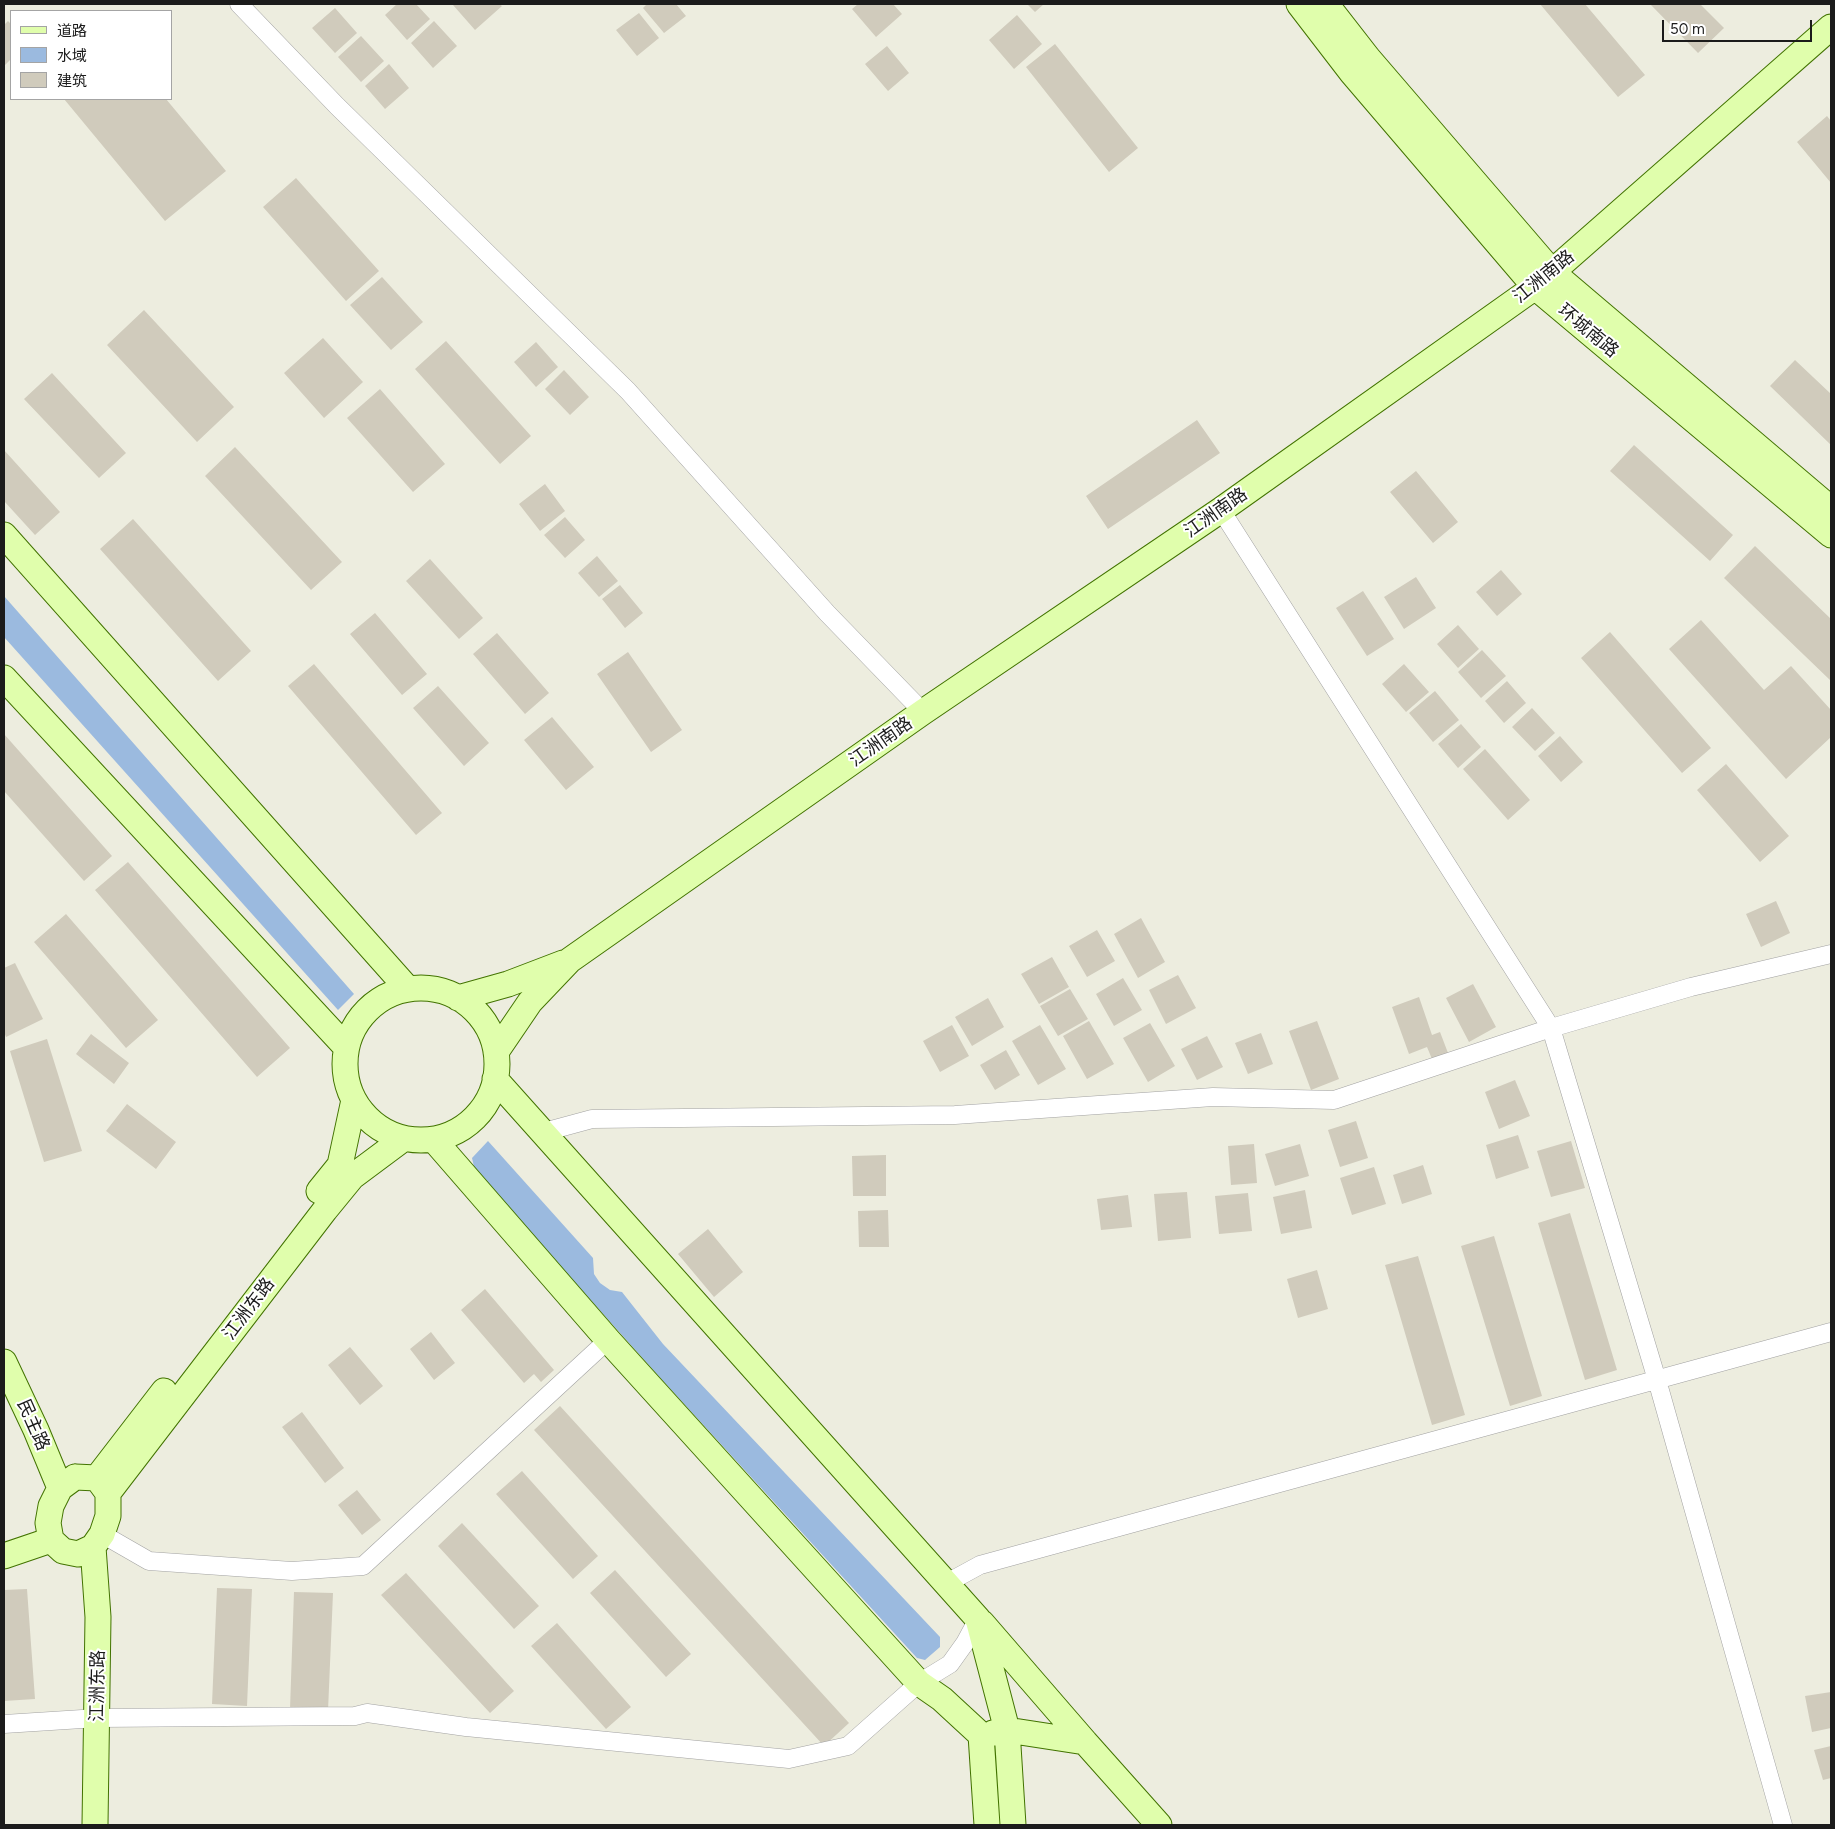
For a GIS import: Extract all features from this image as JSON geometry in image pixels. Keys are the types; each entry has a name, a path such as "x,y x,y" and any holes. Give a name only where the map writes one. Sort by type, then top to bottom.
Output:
{"main road":[{"name":"环城南路","path":"1299,4 1352,72 1544,280 1831,535"},
{"name":"环城南路","path":"1326,4 1544,280 1831,509"},
{"name":"江洲南路","path":"570,960 923,712 1221,510 1544,280 1831,27"},
{"path":"4,535 408,989"},
{"path":"4,678 346,1047"},
{"path":"458,998 508,984 570,960"},
{"path":"496,1052 530,1002 570,960"},
{"path":"426,988 442,991 458,998 472,1008 483,1020 491,1035 496,1052 495,1079 484,1106 475,1118 456,1132 434,1140 404,1139 374,1125 354,1100 348,1085 345,1065 346,1047 353,1030 363,1014 376,1002 408,989 426,988"},
{"path":"495,1079 947,1583 1159,1825"},
{"name":"江洲东路","path":"103,1486 340,1165 354,1100"},
{"name":"江洲东路","path":"103,1486 352,1177 404,1139"},
{"path":"434,1140 608,1340 919,1683 942,1699 981,1735 987,1825"},
{"name":"民主路","path":"4,1362 36,1430 60,1488"},
{"path":"75,1477 103,1486 108,1516 97,1540 78,1554 63,1551 51,1540 48,1522 51,1506 60,1488 75,1477"},
{"path":"4,1556 51,1540"},
{"name":"江洲东路","path":"95,1825 98,1718 97,1540"},
{"path":"978,1619 1008,1730 1013,1825"},
{"path":"981,1735 1008,1730 1085,1742"}],"street":[{"path":"239,4 337,106 628,391 827,612 923,712"},
{"path":"1221,510 1551,1028 1657,1380 1783,1825"},
{"path":"544,1132 592,1119 955,1115 1213,1097 1334,1100 1551,1028 1691,986 1831,954"},
{"path":"947,1583 980,1565 1831,1332"},
{"path":"97,1540 149,1561 292,1571 363,1566 608,1340"},
{"path":"4,1724 98,1718 355,1716 367,1714 466,1727 789,1760 848,1746 919,1683 950,1664 965,1644 978,1619"}],"water":[{"path":"4,596 354,994 338,1010 4,637"},
{"path":"488,1141 593,1258 594,1274 600,1283 610,1290 622,1292 663,1344 940,1637 940,1647 925,1660 917,1658 663,1381 475,1171 472,1158"}],"building":[{"path":"397,4 416,4 430,19 407,40 385,15"},
{"path":"499,4 502,6 475,30 453,5"},
{"path":"647,4 676,4 686,16 664,33 643,8"},
{"path":"858,4 893,4 902,14 876,37 852,9"},
{"path":"1027,4 1044,4 1035,12"},
{"path":"1540,4 1585,4 1645,75 1618,97"},
{"path":"1650,4 1700,4 1724,28 1698,53"},
{"path":"335,8 357,33 335,53 312,28"},
{"path":"639,13 659,38 637,56 616,30"},
{"path":"1017,15 1042,44 1014,69 989,40"},
{"path":"8,21 10,23 10,60 4,66 4,25"},
{"path":"434,21 457,46 433,68 411,43"},
{"path":"361,36 384,61 361,82 338,57"},
{"path":"1055,44 1138,148 1109,172 1026,67"},
{"path":"887,46 909,73 888,91 865,64"},
{"path":"389,64 409,88 385,109 365,86"},
{"path":"65,100 167,100 226,171 165,221"},
{"path":"1827,116 1831,121 1831,183 1797,142"},
{"path":"296,178 379,271 346,301 263,207"},
{"path":"382,277 423,322 391,350 350,305"},
{"path":"144,310 234,407 197,442 107,345"},
{"path":"323,338 363,382 324,418 284,373"},
{"path":"446,341 531,436 500,464 415,369"},
{"path":"536,342 558,367 536,387 514,362"},
{"path":"1795,360 1831,394 1831,445 1770,386"},
{"path":"564,370 589,397 570,415 545,389"},
{"path":"52,373 126,453 99,478 24,399"},
{"path":"380,389 445,464 413,492 347,418"},
{"path":"1197,420 1220,453 1108,529 1086,496"},
{"path":"1634,445 1733,535 1710,561 1610,471"},
{"path":"235,447 342,562 311,590 205,476"},
{"path":"4,450 60,512 35,535 4,501"},
{"path":"1416,471 1458,522 1433,543 1390,492"},
{"path":"545,484 565,511 540,531 519,504"},
{"path":"565,517 585,540 565,558 544,535"},
{"path":"133,519 251,651 218,681 100,549"},
{"path":"1755,546 1831,619 1831,681 1724,578"},
{"path":"597,556 618,581 599,597 578,573"},
{"path":"430,559 483,618 459,639 406,581"},
{"path":"1501,570 1522,594 1497,616 1476,592"},
{"path":"1416,577 1436,608 1404,629 1384,597"},
{"path":"620,585 643,613 625,628 602,599"},
{"path":"1363,591 1394,639 1367,656 1336,608"},
{"path":"375,613 427,674 402,695 350,634"},
{"path":"1701,620 1764,690 1791,666 1831,710 1831,737 1786,779 1669,649"},
{"path":"1458,625 1479,649 1458,668 1437,644"},
{"path":"1610,632 1711,748 1682,773 1581,658"},
{"path":"497,633 549,693 525,714 473,654"},
{"path":"1482,650 1506,676 1481,698 1458,672"},
{"path":"628,652 682,730 651,752 597,674"},
{"path":"314,664 442,813 416,835 288,686"},
{"path":"1404,664 1429,692 1406,712 1382,684"},
{"path":"1507,681 1526,703 1504,723 1485,701"},
{"path":"438,686 489,743 464,766 413,708"},
{"path":"1435,691 1459,720 1433,742 1409,713"},
{"path":"1532,708 1555,733 1535,751 1512,727"},
{"path":"552,717 594,767 566,790 524,740"},
{"path":"1461,724 1481,747 1458,768 1438,744"},
{"path":"4,734 112,856 84,881 4,791"},
{"path":"1560,736 1583,762 1561,782 1538,756"},
{"path":"1485,749 1530,800 1508,820 1463,769"},
{"path":"1726,764 1789,836 1760,862 1697,790"},
{"path":"128,862 290,1048 257,1077 95,890"},
{"path":"1776,901 1790,933 1761,947 1746,914"},
{"path":"66,914 158,1020 126,1048 34,942"},
{"path":"1141,918 1165,962 1138,978 1114,934"},
{"path":"1097,930 1115,961 1087,977 1069,946"},
{"path":"1052,957 1069,987 1039,1004 1021,974"},
{"path":"15,963 43,1019 6,1037 4,1032 4,968"},
{"path":"1178,975 1196,1008 1166,1024 1149,990"},
{"path":"1123,978 1142,1010 1114,1026 1096,994"},
{"path":"1473,984 1496,1027 1469,1042 1446,998"},
{"path":"1070,989 1088,1019 1058,1036 1040,1006"},
{"path":"1419,997 1432,1035 1440,1032 1448,1053 1432,1059 1427,1047 1409,1054 1392,1007"},
{"path":"988,998 1004,1027 972,1046 955,1017"},
{"path":"1089,1021 1114,1064 1087,1079 1063,1036"},
{"path":"1317,1021 1339,1079 1311,1090 1289,1031"},
{"path":"1150,1023 1175,1066 1148,1082 1123,1038"},
{"path":"952,1025 969,1056 940,1072 923,1041"},
{"path":"1040,1025 1066,1069 1038,1085 1012,1041"},
{"path":"1261,1033 1273,1064 1248,1074 1235,1043"},
{"path":"91,1034 129,1063 114,1084 76,1054"},
{"path":"1207,1036 1223,1067 1197,1080 1181,1049"},
{"path":"47,1039 82,1151 44,1162 10,1051"},
{"path":"1006,1050 1020,1075 995,1090 980,1065"},
{"path":"1515,1080 1530,1116 1499,1129 1485,1092"},
{"path":"127,1104 176,1142 156,1169 106,1131"},
{"path":"1356,1121 1368,1158 1340,1167 1328,1130"},
{"path":"1518,1135 1529,1168 1496,1179 1486,1145"},
{"path":"1571,1141 1585,1188 1551,1197 1537,1151"},
{"path":"1254,1144 1257,1183 1231,1185 1228,1146"},
{"path":"1300,1144 1309,1176 1275,1186 1265,1154"},
{"path":"886,1155 886,1196 853,1196 852,1156"},
{"path":"1423,1165 1432,1194 1402,1204 1393,1175"},
{"path":"1374,1167 1386,1204 1352,1215 1340,1178"},
{"path":"1305,1190 1312,1228 1281,1234 1273,1197"},
{"path":"1187,1192 1191,1238 1158,1241 1154,1194"},
{"path":"1248,1193 1252,1231 1219,1234 1215,1196"},
{"path":"1128,1195 1132,1227 1101,1230 1097,1199"},
{"path":"888,1210 889,1247 859,1247 858,1211"},
{"path":"1570,1213 1617,1370 1585,1380 1538,1223"},
{"path":"708,1229 743,1272 714,1297 678,1254"},
{"path":"1494,1236 1542,1396 1510,1406 1461,1246"},
{"path":"1418,1256 1465,1415 1432,1425 1385,1265"},
{"path":"1317,1270 1328,1309 1298,1318 1287,1279"},
{"path":"485,1289 554,1370 541,1382 534,1374 524,1383 461,1310"},
{"path":"431,1332 455,1363 434,1380 410,1349"},
{"path":"350,1347 383,1386 360,1405 328,1365"},
{"path":"560,1406 849,1723 824,1746 534,1430"},
{"path":"302,1412 344,1468 325,1483 282,1427"},
{"path":"522,1471 598,1556 573,1579 496,1494"},
{"path":"357,1490 381,1520 362,1535 338,1505"},
{"path":"462,1523 539,1606 514,1629 438,1546"},
{"path":"615,1570 691,1654 666,1677 590,1593"},
{"path":"406,1573 514,1691 490,1713 381,1595"},
{"path":"217,1588 252,1589 247,1706 212,1704"},
{"path":"27,1589 35,1699 4,1701 4,1590"},
{"path":"294,1592 333,1593 328,1711 290,1709"},
{"path":"557,1623 631,1707 606,1729 531,1646"},
{"path":"1831,1692 1831,1728 1812,1732 1805,1696"},
{"path":"1831,1746 1831,1778 1823,1780 1814,1750"}]}
